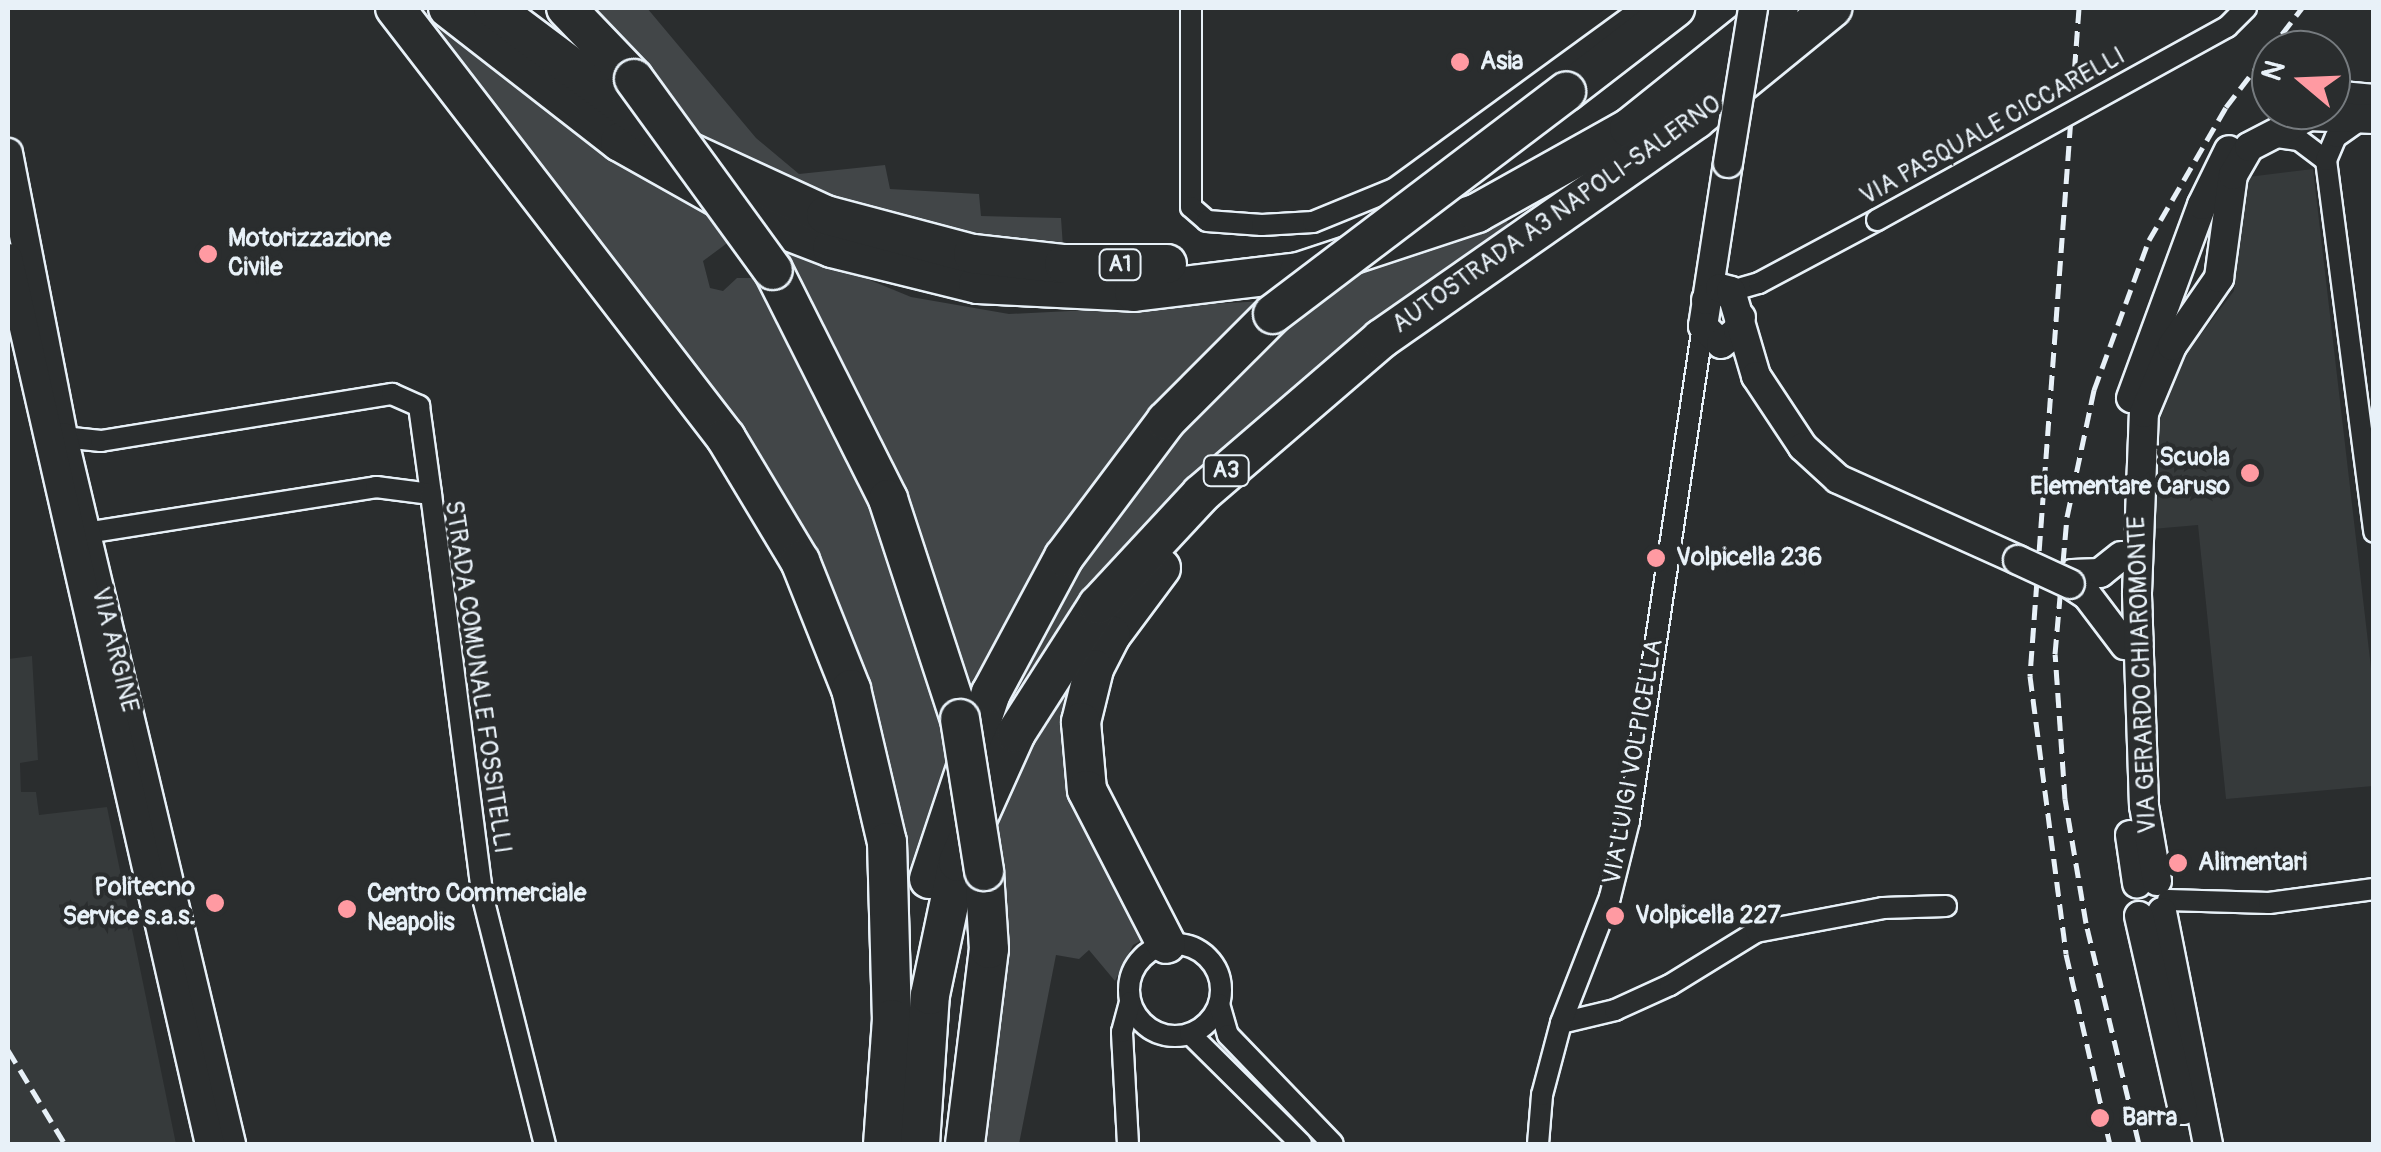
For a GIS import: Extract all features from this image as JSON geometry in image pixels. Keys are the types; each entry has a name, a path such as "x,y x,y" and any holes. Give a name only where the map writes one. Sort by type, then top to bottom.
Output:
{"highway":[{"path":"395,8 726,438 800,560 852,690 887,842 892,1019 884,1144"},
{"name":"A1","path":"448,8 620,142 757,219 851,254 978,284 1134,292 1299,272 1477,213 1629,128 1779,8"},
{"name":"A1","path":"492,8 618,107 749,185 896,238 974,254 1139,266 1290,248 1374,230 1445,204 1516,169 1637,95 1750,8"},
{"path":"566,8 634,79 773,270 888,500 960,719 984,871 988,949 966,1144"},
{"path":"897,1144 928,882 990,694 1064,556 1119,479 1201,381 1273,314 1675,8"},
{"name":"AUTOSTRADA A3 NAPOLI-SALERNO","path":"920,1144 930,996 958,862 1002,760 1052,670 1154,539 1248,450 1381,338 1696,119 1832,8"},
{"path":"1166,944 1087,790 1081,722 1094,669 1111,636 1233,483 1550,218"}],"street":[{"path":"1190,8 1191,207 1207,221 1262,224 1313,222 1394,189 1642,8"},
{"name":"VIA LUIGI VOLPICELLA","path":"1538,1144 1542,1095 1561,1023 1610,898 1629,821 1697,370 1723,315 1715,251 1750,8"},
{"name":"VIA PASQUALE CICCARELLI","path":"1723,315 1759,283 2226,27 2246,8"},
{"path":"2370,112 2336,136 2326,160 2374,532"},
{"name":"VIA GERARDO CHIAROMONTE","path":"2093,585 2122,556 2123,436 2142,362 2232,145 2258,130"},
{"name":"VIA GERARDO CHIAROMONTE","path":"2190,1144 2152,898 2144,806 2093,585 2144,412 2172,346 2212,294 2233,175 2265,130"},
{"path":"2282,130 2326,160"},
{"name":"VIA ARGINE","path":"8,153 63,437 231,1144"},
{"name":"VIA ARGINE","path":"8,258 210,1144"},
{"path":"2177,274 2185,291 2212,294"},
{"path":"1723,315 1756,376 1803,447 1838,479 2018,560 2093,585"},
{"path":"63,437 101,441 392,394 420,406 431,494"},
{"name":"STRADA COMUNALE FOSSITELLI","path":"86,533 376,488 431,494 482,898 545,1144"},
{"name":"VIA GERARDO CHIAROMONTE","path":"2093,585 2125,646 2128,818 2152,898 2208,1144"},
{"path":"2152,898 2269,903 2374,890"},
{"path":"1561,1023 1615,1010 1670,985 1756,932 1883,908 1946,906"},
{"path":"1128,1144 1123,1056 1138,962 1166,944 1182,944 1209,959 1218,972 1219,1004 1228,1035 1333,1144"},
{"path":"1130,1002 1154,1030 1190,1034 1301,1144"},
{"path":"1190,1034 1219,1004"},
{"path":"1123,1056 1154,1030"}],"shaded area":[{"path":"405,8 430,8 718,215 734,238 703,261 710,288 723,291 737,278 762,278 870,493 952,743 910,867 884,736 819,568"},
{"path":"571,8 647,8 756,138 799,174 885,165 890,189 979,194 981,216 1061,218 1063,247 1001,243 854,209 685,130"},
{"name":"Scuola Elementare Caruso","path":"2313,169 2373,685 2373,786 2226,799 2198,525 2152,529 2159,422 2186,354 2234,291 2241,191 2248,177"},
{"path":"1501,213 1514,232 1224,460 982,774 1001,695 1147,458 1320,285"},
{"path":"763,236 911,297 1009,314 1267,301 972,704"},
{"path":"1078,648 1076,686 1148,937 1133,945 1115,981 1089,950 1079,959 1056,955 1019,1144 971,1144 993,816"},
{"path":"32,656 38,760 20,763 21,792 36,792 39,815 107,807 176,1144 8,1144 8,659"}],"railway":[{"path":"2079,8 2030,676 2066,954 2110,1144"},
{"path":"2139,1144 2086,923 2065,799 2055,654 2067,517 2094,390 2149,240 2226,107 2302,8"},
{"path":"8,1050 65,1144"}],"place":[{"name":"Asia","path":"1460,62"},
{"name":"Motorizzazione Civile","path":"208,254"},
{"name":"Scuola Elementare Caruso","path":"2250,473"},
{"name":"Volpicella 236","path":"1656,558"},
{"name":"Alimentari","path":"2178,863"},
{"name":"Politecno Service s.a.s.","path":"215,903"},
{"name":"Centro Commerciale Neapolis","path":"347,909"},
{"name":"Volpicella 227","path":"1615,916"},
{"name":"Barra","path":"2100,1118"}]}
